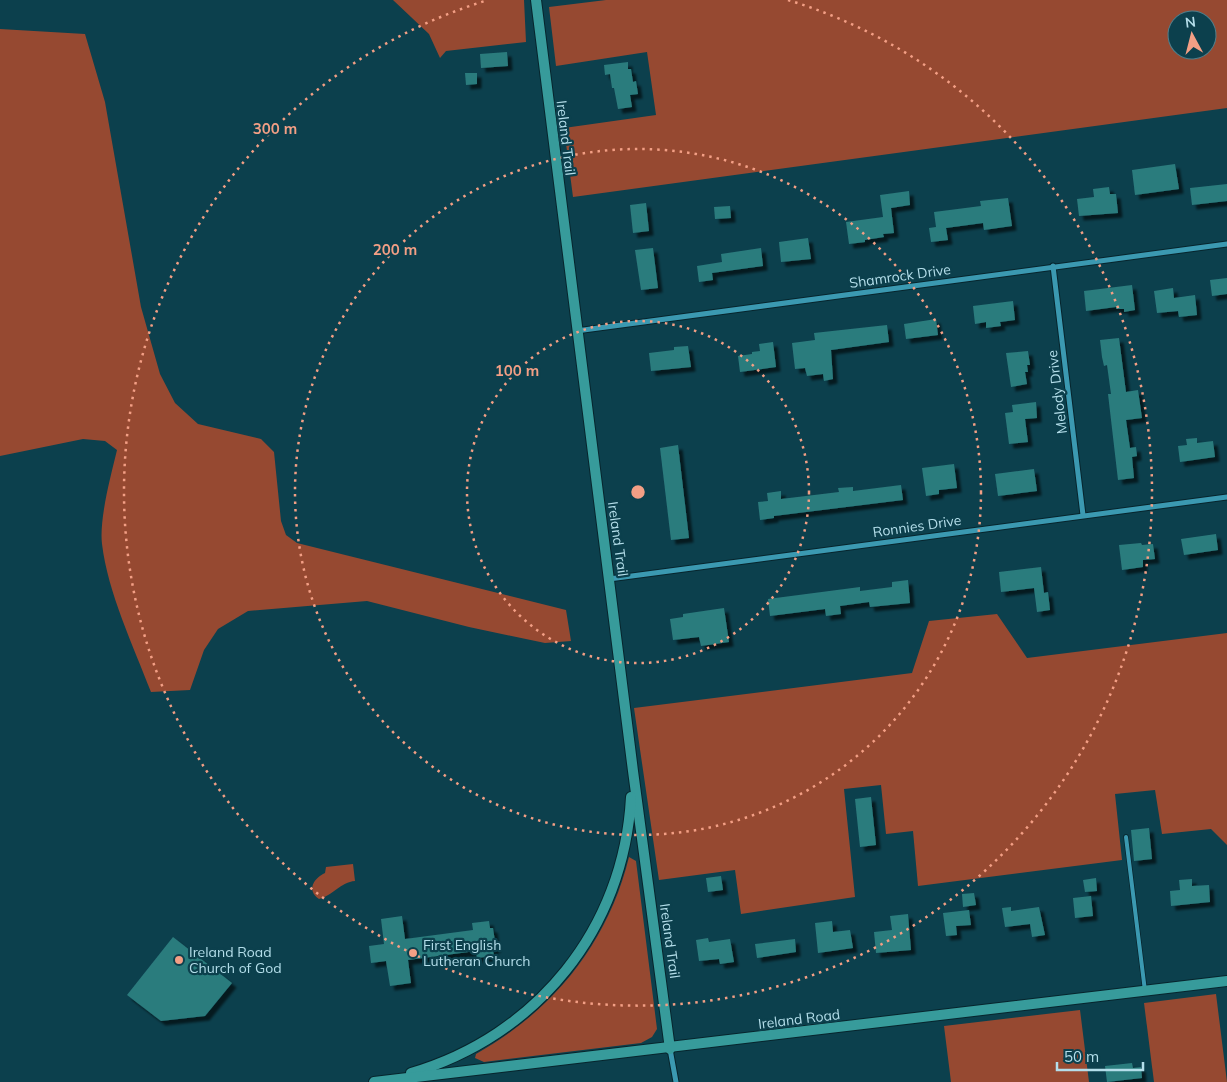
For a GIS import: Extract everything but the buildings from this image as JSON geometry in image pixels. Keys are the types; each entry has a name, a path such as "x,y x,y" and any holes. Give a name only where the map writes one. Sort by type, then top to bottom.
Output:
{"main road":[{"name":"Ireland Trail","path":"536,0 576,332 670,1048"},
{"path":"380,1081 436,1066 494,1036 535,1004 568,969 596,925 619,870 630,812 633,771"},
{"name":"Ireland Road","path":"380,1081 1227,981"}],"street":[{"name":"Shamrock Drive","path":"576,332 1053,266 1227,244"},
{"name":"Melody Drive","path":"1053,266 1083,515"},
{"name":"Ronnies Drive","path":"609,579 1227,497"},
{"name":"Ireland Trail","path":"670,1048 676,1082"}],"lane":[{"path":"1126,837 1145,991"}],"shaded area":[{"path":"393,0 524,0 526,42 446,51 440,58 429,34"},
{"path":"606,0 1227,0 1227,108 573,197 564,128 656,115 647,52 556,66 549,7"},
{"path":"0,29 85,34 105,102 141,307 160,374 175,403 198,424 261,439 274,452 281,521 286,535 297,543 566,610 571,641 545,643 469,627 367,601 248,611 218,629 204,650 190,690 151,692 115,600 102,544 102,522 117,450 105,441 83,439 0,456"},
{"path":"997,614 1027,658 1227,633 1227,845 1211,829 1162,834 1155,790 1115,794 1122,860 918,886 913,831 886,834 881,785 844,789 855,897 741,914 735,870 659,880 634,708 912,673 929,621"},
{"path":"629,857 636,861 657,1029 652,1037 641,1043 484,1062 475,1058 476,1054 504,1037 529,1017 574,972 592,946 607,918 620,888"},
{"path":"353,864 355,881 345,884 319,899 315,896 312,888 313,884 325,873 326,867"},
{"path":"1216,994 1227,1082 1154,1082 1144,1003"},
{"path":"1080,1010 1089,1082 951,1082 944,1026"}],"place":[{"name":"First English Lutheran Church","path":"413,953"},
{"name":"Ireland Road Church of God","path":"179,960"}]}
